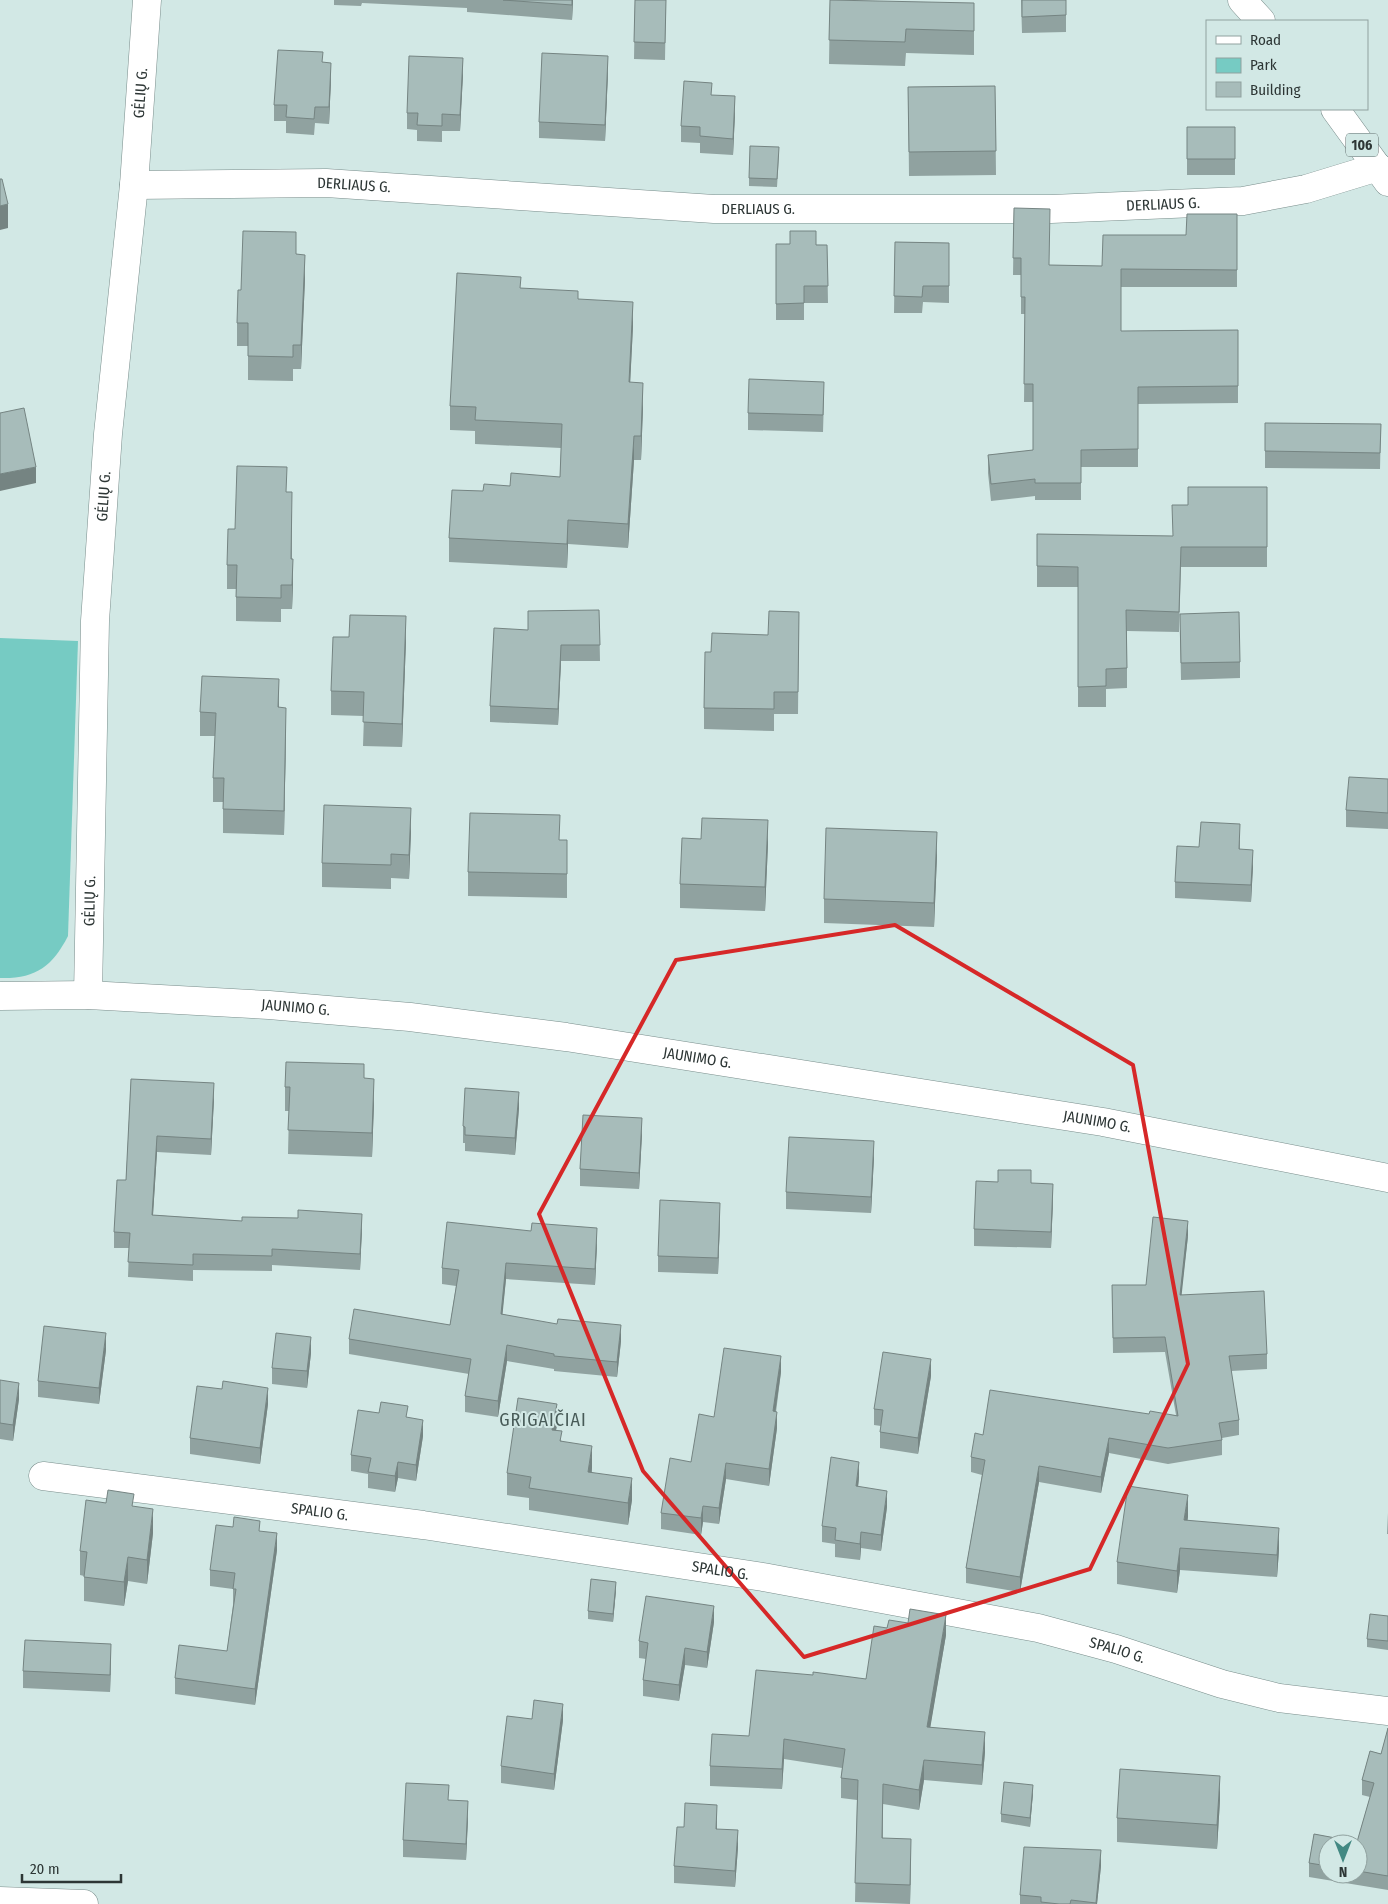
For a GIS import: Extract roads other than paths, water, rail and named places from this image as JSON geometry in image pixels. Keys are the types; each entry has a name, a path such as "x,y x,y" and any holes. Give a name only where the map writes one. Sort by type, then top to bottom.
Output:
{"street":[{"name":"GĖLIŲ G.","path":"88,995 95,621 108,434 134,185 147,0"},
{"path":"1242,0 1260,20"},
{"name":"106","path":"1336,110 1383,175"},
{"name":"DERLIAUS G.","path":"134,185 326,183 714,209 1051,209 1243,201 1383,175"},
{"name":"JAUNIMO G.","path":"0,996 88,995 269,1005 410,1017 566,1036 1103,1122 1388,1178"},
{"name":"SPALIO G.","path":"43,1476 423,1525 763,1577 1038,1628 1116,1649 1222,1684 1278,1698 1388,1711"},
{"path":"0,1901 84,1904"}],"district":[{"name":"GRIGAIČIAI","path":"543,1420"}]}
